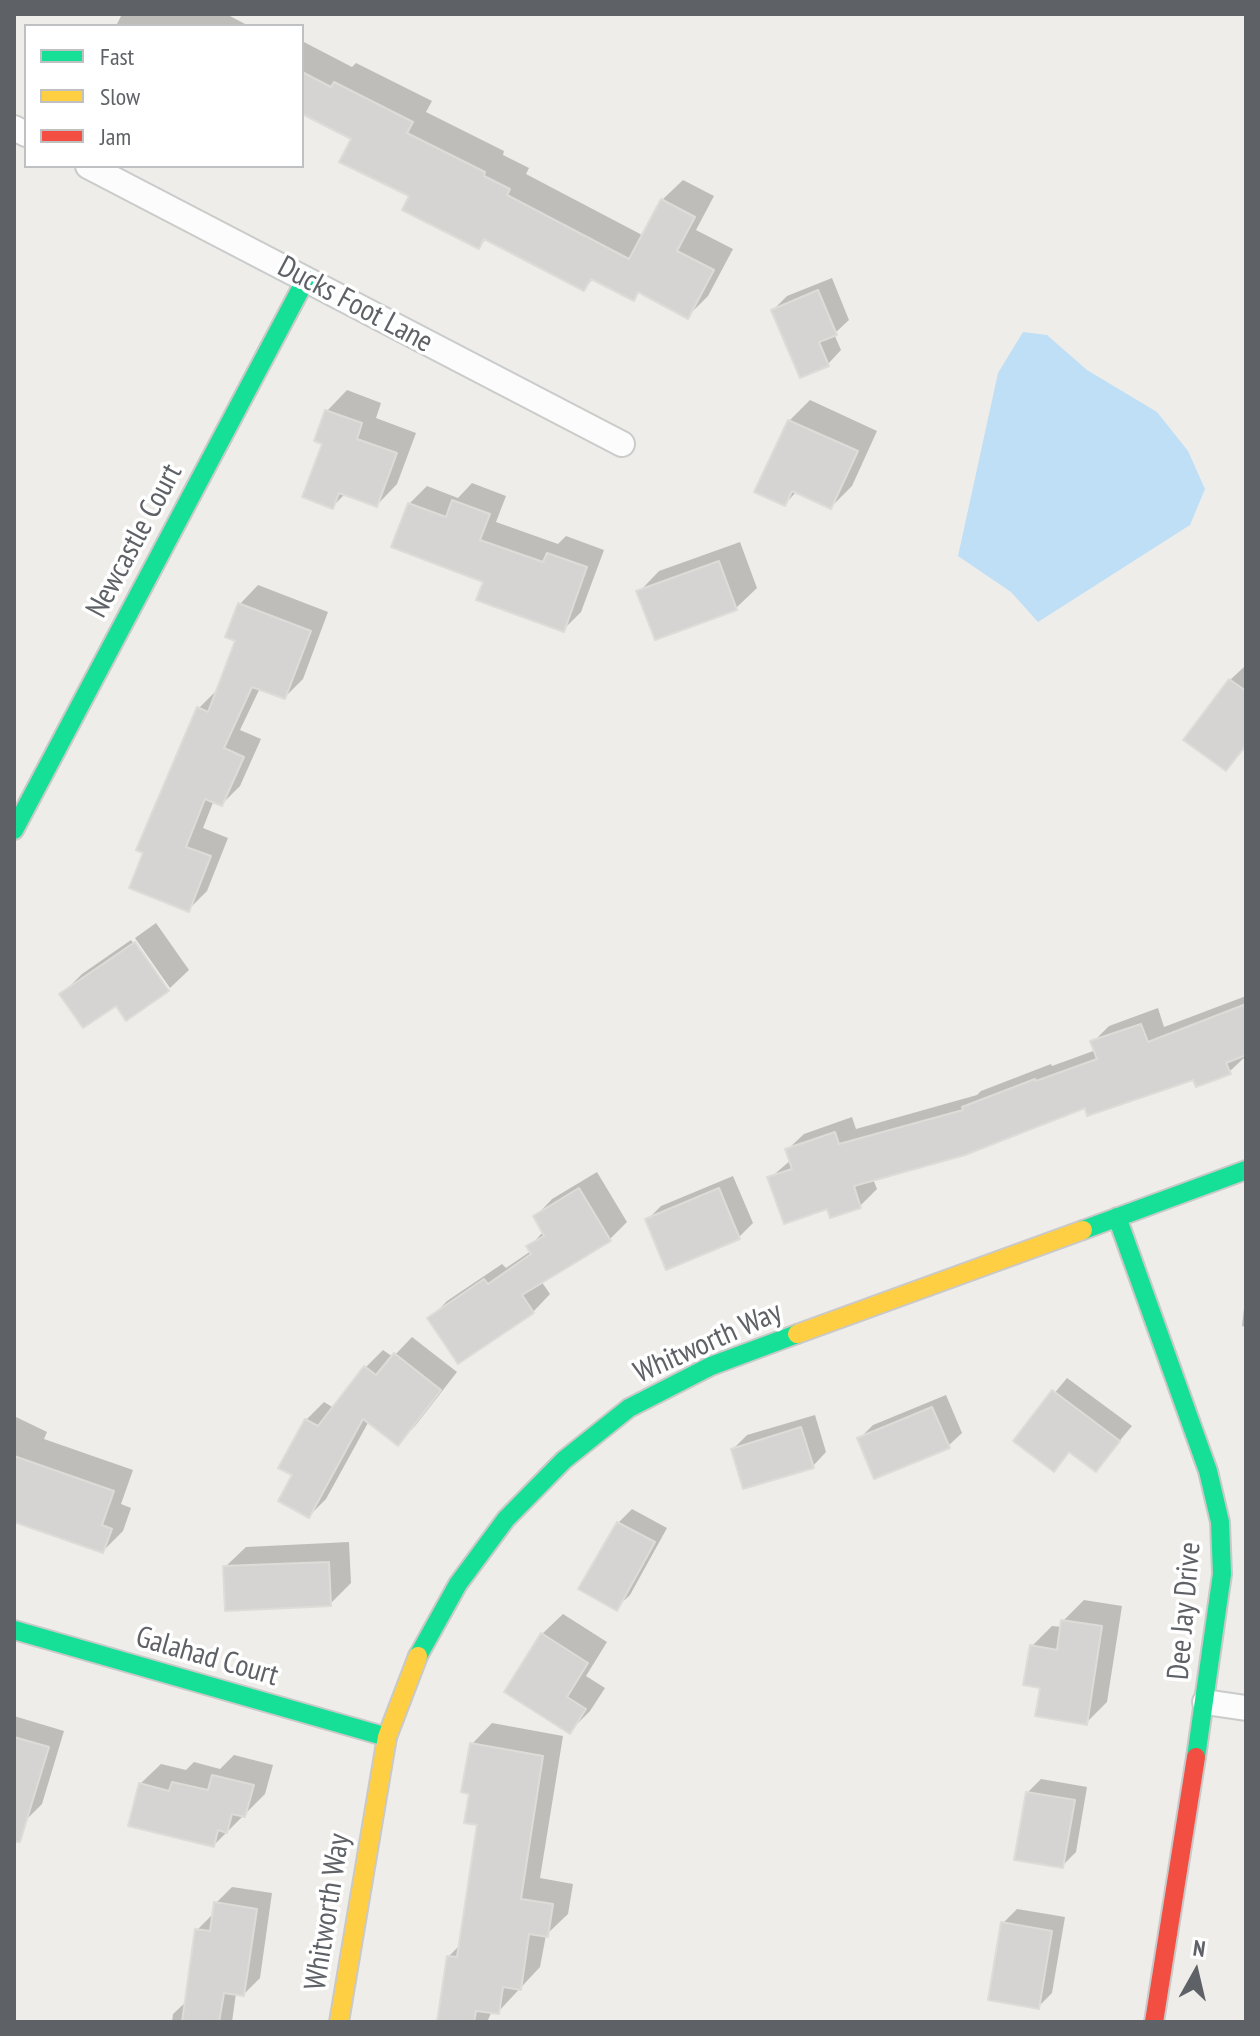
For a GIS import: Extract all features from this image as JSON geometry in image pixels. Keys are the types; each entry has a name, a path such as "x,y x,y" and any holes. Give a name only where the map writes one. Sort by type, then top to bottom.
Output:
{"street":[{"name":"Ducks Foot Lane","path":"92,168 622,444"},
{"name":"Newcastle Court","path":"14,830 306,279"},
{"name":"Whitworth Way","path":"339,2022 387,1737 418,1656 458,1584 506,1519 554,1470 629,1408 711,1366 1246,1170"},
{"name":"Dee Jay Drive","path":"1117,1217 1208,1471 1220,1522 1222,1574 1205,1702 1154,2022"},
{"name":"Galahad Court","path":"14,1630 387,1737"},
{"path":"1205,1702 1246,1708"}],"water":[{"path":"1023,332 1047,335 1087,370 1157,412 1188,451 1205,489 1190,525 1038,622 1011,592 958,556 998,373"}],"building":[{"path":"304,73 331,87 334,82 413,122 407,133 485,172 484,176 510,189 507,195 629,259 661,199 695,217 677,251 714,270 688,319 638,292 634,301 591,279 584,291 484,239 479,249 402,210 409,196 339,162 351,139 304,115"},
{"path":"818,290 837,335 819,342 829,366 800,378 771,310"},
{"path":"325,410 362,423 357,439 397,453 377,507 339,493 333,509 302,497 322,444 314,441"},
{"path":"788,420 858,451 831,509 792,491 785,506 754,492"},
{"path":"452,500 490,514 480,540 543,562 547,553 587,567 564,632 476,600 483,582 391,547 408,503 446,517"},
{"path":"719,561 737,610 655,640 636,591"},
{"path":"238,603 311,631 285,699 252,687 224,748 244,757 222,806 205,799 186,847 211,856 189,912 129,888 143,853 136,850 197,707 208,712 235,641 225,637"},
{"path":"1229,679 1246,691 1246,745 1226,771 1183,740"},
{"path":"135,942 169,991 126,1021 116,1006 83,1028 59,994"},
{"path":"1246,1004 1246,1055 1226,1063 1231,1074 1196,1087 1193,1080 1087,1116 1085,1108 965,1155 854,1186 861,1208 830,1218 827,1209 784,1224 767,1177 792,1169 785,1149 835,1132 839,1144 963,1110 962,1107 1035,1079 1097,1059 1090,1041 1141,1024 1148,1042"},
{"path":"579,1188 611,1241 522,1295 534,1313 458,1364 427,1318 484,1279 488,1284 531,1254 526,1246 544,1236 533,1216"},
{"path":"719,1188 740,1239 666,1270 645,1219"},
{"path":"394,1353 441,1390 398,1446 363,1419 309,1518 278,1501 292,1475 278,1468 305,1419 318,1426 364,1366 376,1375"},
{"path":"1052,1390 1120,1441 1096,1472 1069,1452 1054,1472 1013,1441"},
{"path":"932,1407 950,1448 874,1479 857,1438"},
{"path":"801,1427 814,1468 743,1489 731,1449"},
{"path":"14,1456 114,1491 102,1525 112,1529 103,1553 14,1522"},
{"path":"617,1522 655,1542 617,1611 578,1589"},
{"path":"329,1562 331,1606 225,1611 223,1566"},
{"path":"1061,1620 1102,1626 1087,1725 1035,1716 1040,1688 1023,1685 1030,1645 1057,1650"},
{"path":"541,1633 588,1663 567,1697 586,1709 570,1734 504,1692"},
{"path":"14,1737 49,1747 20,1842 14,1842"},
{"path":"470,1743 543,1756 521,1899 553,1904 548,1937 529,1934 521,1990 503,1987 499,2014 476,2011 474,2022 437,2022 447,1956 457,1957 477,1825 464,1823 469,1794 461,1792"},
{"path":"212,1775 254,1785 245,1817 232,1814 227,1833 218,1830 214,1847 128,1826 139,1783 169,1791 172,1782 208,1790"},
{"path":"1026,1792 1075,1800 1063,1868 1014,1860"},
{"path":"214,1902 257,1909 244,1996 224,1993 219,2022 182,2022 195,1929 210,1931"},
{"path":"1001,1922 1052,1931 1039,2009 988,2000"}],"traffic: fast":[{"path":"14,830 306,279"},
{"path":"1083,1230 1246,1170"},
{"path":"1117,1217 1208,1471 1220,1522 1222,1574 1196,1757"},
{"path":"418,1656 458,1584 506,1519 564,1460 629,1408 711,1366 797,1334"},
{"path":"14,1630 387,1737"}],"traffic: slow":[{"path":"797,1334 1083,1230"},
{"path":"339,2022 387,1737 418,1656"}],"traffic: jam":[{"path":"1154,2022 1196,1757"}]}
